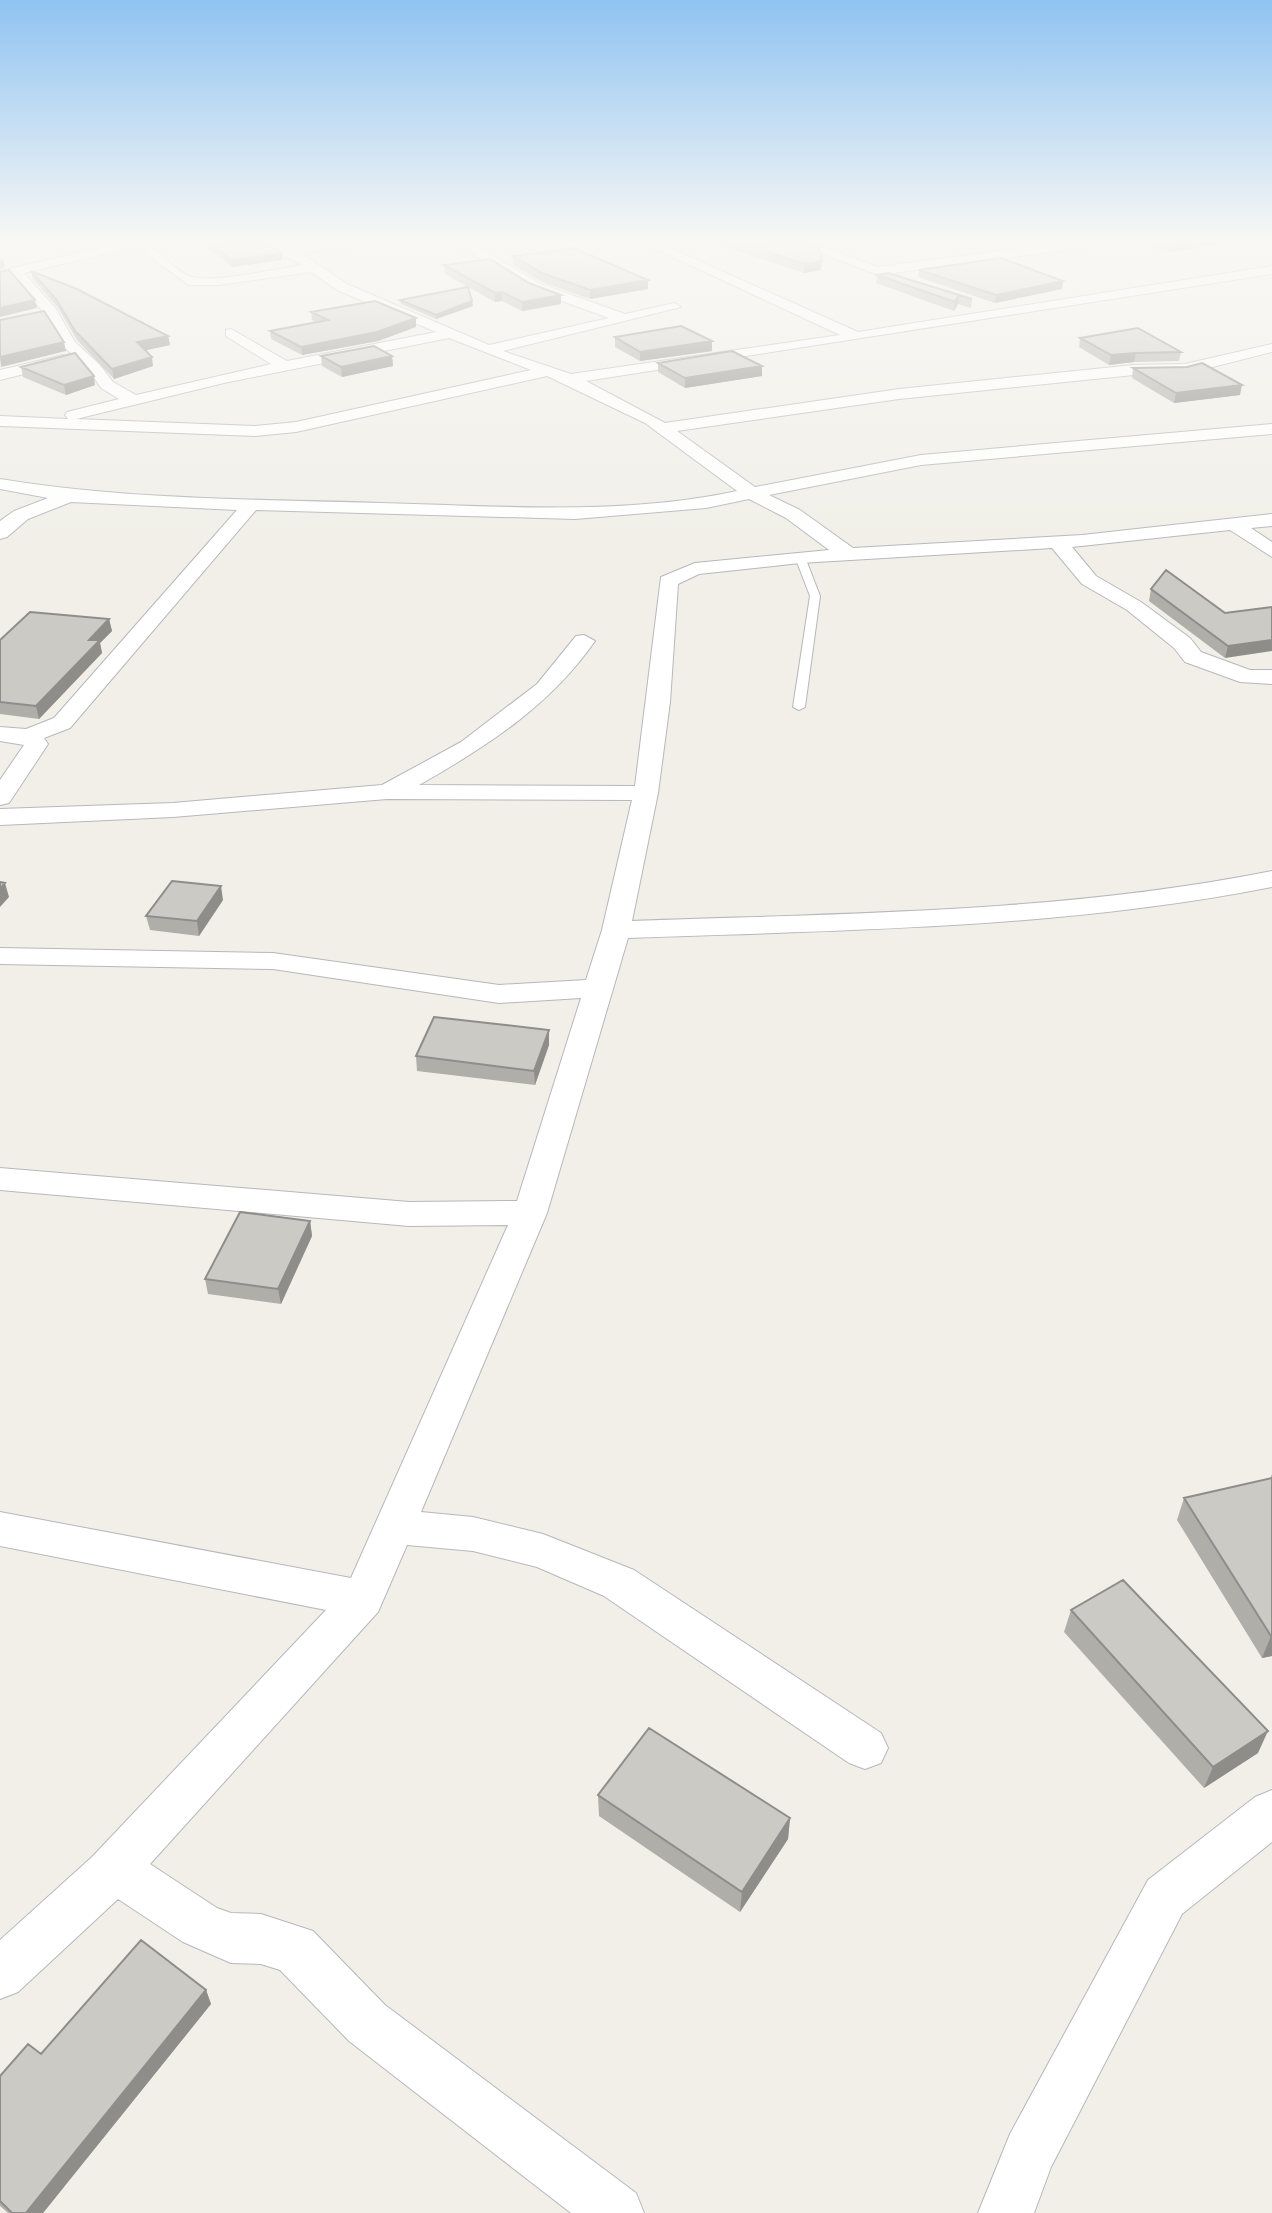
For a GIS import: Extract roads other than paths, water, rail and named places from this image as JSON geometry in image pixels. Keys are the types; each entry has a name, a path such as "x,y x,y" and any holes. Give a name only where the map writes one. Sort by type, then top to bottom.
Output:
{"street":[{"path":"68,342 94,367 107,385 133,400"},
{"path":"246,342 283,365"},
{"path":"39,423 283,365 402,342"},
{"path":"471,342 570,379 663,428 751,493 793,513 848,554"},
{"path":"487,350 520,342"},
{"path":"570,379 820,342"},
{"path":"663,428 898,394 1134,370 1185,369 1272,348"},
{"path":"0,375 80,355"},
{"path":"0,421 230,431 296,427 550,371"},
{"path":"0,484 69,496 251,505 575,513 706,503 921,460 1272,429"},
{"path":"0,533 4,526 15,519 69,496"},
{"path":"0,734 29,736 62,723 96,688 251,505"},
{"path":"0,1974 114,1868 363,1599 530,1213 616,930 646,793 659,702 668,581 695,569 800,557 1058,542 1272,520"},
{"path":"1233,524 1272,551"},
{"path":"1058,542 1089,580 1134,606 1182,643 1193,657 1248,677 1272,677"},
{"path":"387,792 469,747 545,688 584,641"},
{"path":"0,798 36,744 29,736"},
{"path":"0,817 173,810 387,792 646,793"},
{"path":"616,930 1003,916 1181,897 1272,878"},
{"path":"0,956 273,961 499,994 598,988"},
{"path":"0,1179 409,1214 530,1213"},
{"path":"394,1527 473,1534 508,1542 543,1551 619,1583 865,1748"},
{"path":"0,1529 363,1599"},
{"path":"1006,2213 1030,2153 1165,1897 1272,1813"},
{"path":"114,1868 200,1926 231,1938 261,1939 295,1949 367,2023 615,2213"}],"lane":[{"path":"799,707 815,596 800,557"}]}
